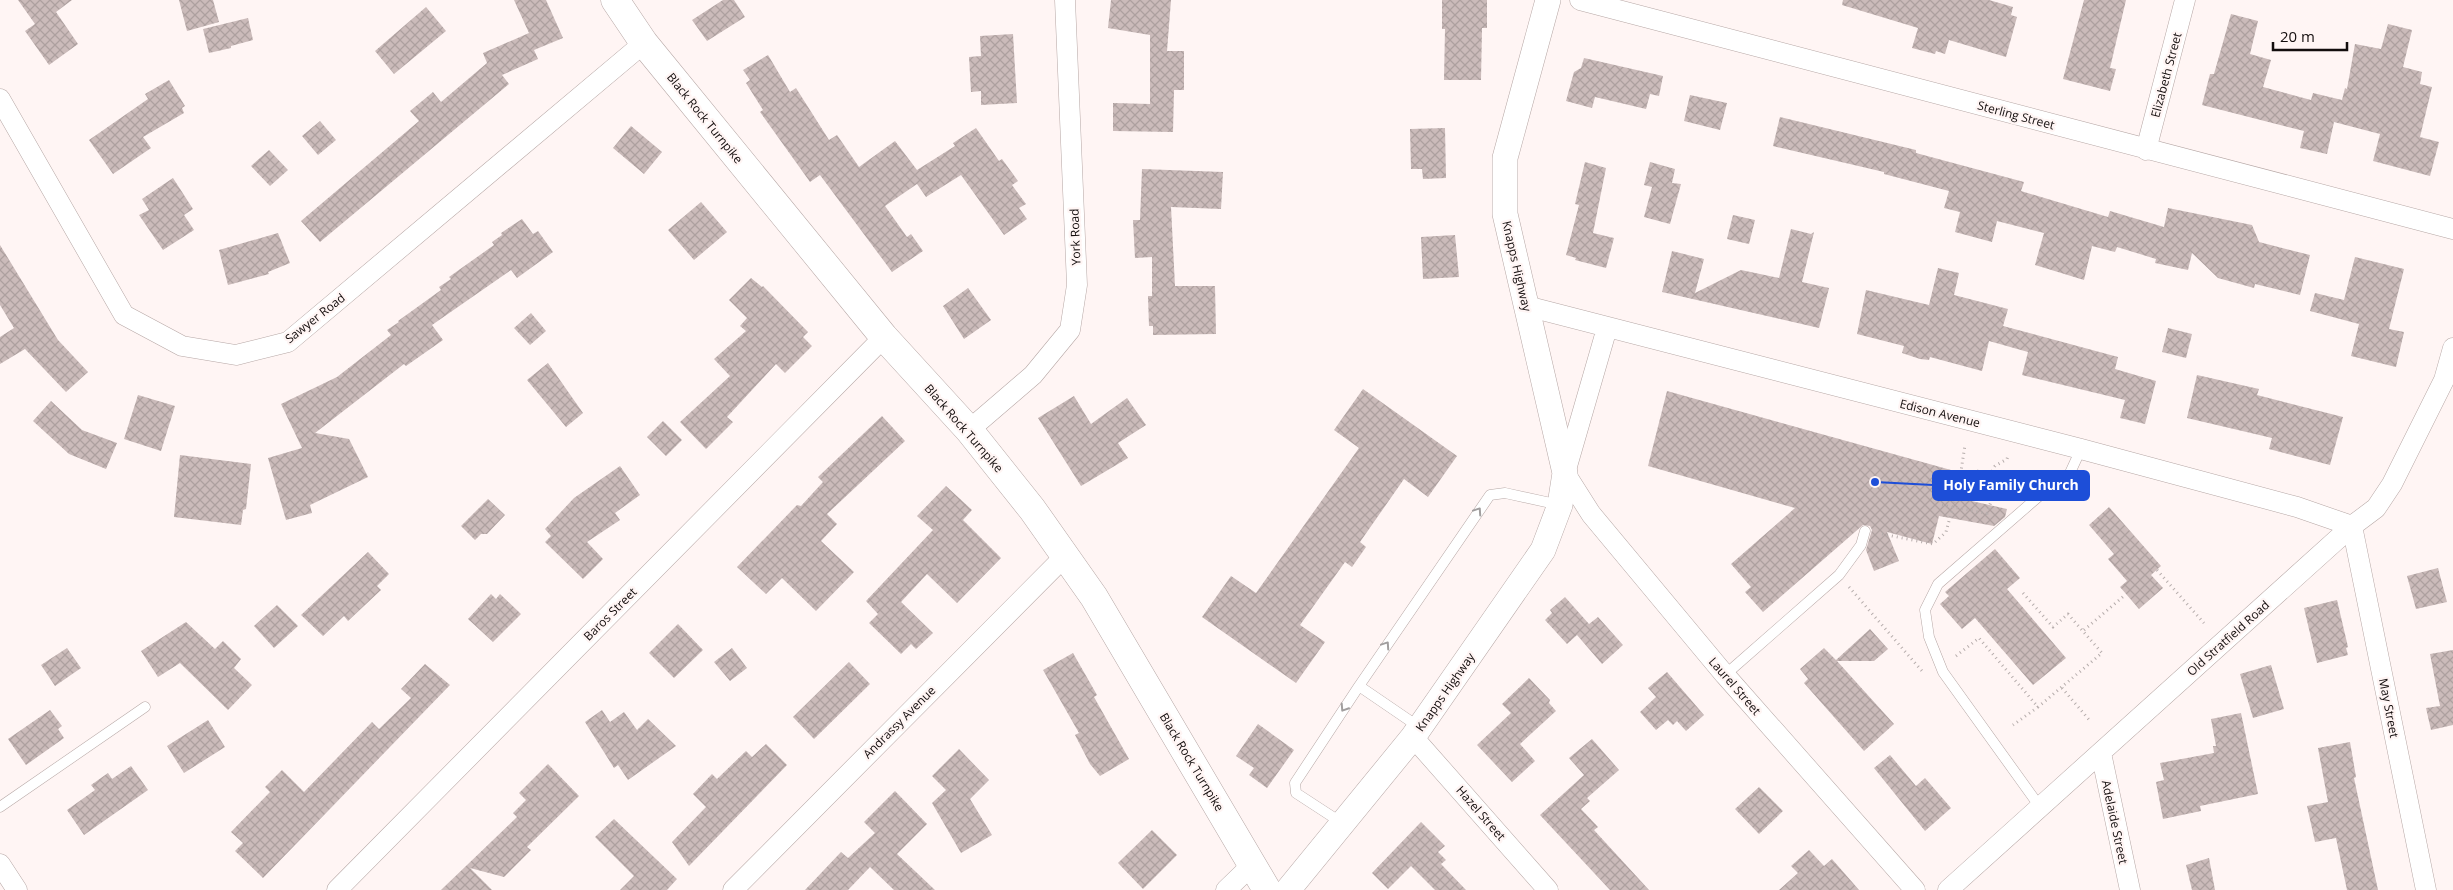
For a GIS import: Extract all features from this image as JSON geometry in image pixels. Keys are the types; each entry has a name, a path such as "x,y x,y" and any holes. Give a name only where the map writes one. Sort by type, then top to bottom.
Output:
{"main road":[{"name":"Black Rock Turnpike","path":"616,0 644,43 884,337 969,430 1066,555 1094,597 1267,890"}],"street":[{"name":"York Road","path":"969,430 1033,375 1070,330 1077,285 1065,0"},
{"name":"Knapps Highway","path":"1548,0 1506,158 1505,214 1565,474"},
{"name":"Sterling Street","path":"1580,0 2453,229"},
{"name":"Elizabeth Street","path":"2146,150 2185,0"},
{"name":"Sawyer Road","path":"0,99 124,315 182,346 236,355 288,342 644,43"},
{"name":"Edison Avenue","path":"1526,306 2081,449 2297,507 2352,526"},
{"name":"Knapps Highway","path":"1288,890 1417,732 1543,550 1560,505 1565,474 1607,328"},
{"name":"Baros Street","path":"337,890 884,337"},
{"name":"Old Stratfield Road","path":"1948,890 2352,526 2376,508 2392,484 2444,380 2453,348"},
{"name":"Laurel Street","path":"1565,474 1591,514 1725,675 1915,890"},
{"name":"May Street","path":"2352,526 2426,890"},
{"name":"Andrassy Avenue","path":"733,890 1066,555"},
{"name":"Hazel Street","path":"1417,732 1548,890"},
{"name":"Adelaide Street","path":"2101,753 2130,890"},
{"path":"0,864 17,890"},
{"path":"1226,890 1253,864"}],"lane":[{"path":"2040,807 1942,672 1929,637 1925,610 1938,584 2018,515 2069,475 2081,449"},
{"path":"1343,824 1296,793 1294,783 1359,686 1490,494 1505,493 1560,505"},
{"path":"1725,675 1839,575 1861,545 1865,531"},
{"path":"1359,686 1417,732"},
{"path":"0,807 145,706"}],"path":[{"path":"1865,531 1933,544 1946,532 1954,508 1966,445"},
{"path":"1986,514 1994,492 1990,475 1995,466 2007,459 2008,456"},
{"path":"1977,471 1990,475"},
{"path":"1942,505 1986,514 2018,515"},
{"path":"2157,570 2204,623"},
{"path":"1839,575 1923,672"},
{"path":"2013,725 2062,688 2102,653 2084,630 2068,614 2053,627 2023,593"},
{"path":"2084,630 2125,595"},
{"path":"1956,656 1979,638 2038,707"},
{"path":"2062,688 2092,722"}],"building":[{"path":"18,0 72,0 56,12 78,44 49,65 25,31 35,24"},
{"path":"179,0 213,0 219,22 187,31"},
{"path":"514,0 546,0 563,38 534,50 538,59 502,75 509,84 320,242 301,221 419,121 410,111 433,92 441,102 487,63 483,53 529,33"},
{"path":"723,0 734,0 745,17 707,41 692,20"},
{"path":"1111,0 1171,0 1167,51 1184,51 1184,90 1174,90 1173,132 1113,131 1113,103 1150,104 1150,35 1108,28"},
{"path":"1442,0 1487,0 1487,28 1482,28 1481,80 1444,80 1445,29 1442,29"},
{"path":"1843,0 1989,0 2013,7 2011,15 2017,17 2006,57 1949,40 1945,54 1936,51 1935,54 1912,48 1918,28 1842,5"},
{"path":"2084,0 2126,0 2110,68 2116,69 2110,91 2063,79"},
{"path":"426,7 446,31 394,74 375,51"},
{"path":"2231,14 2258,21 2250,54 2271,60 2263,87 2311,100 2313,93 2342,100 2345,88 2347,89 2355,44 2381,49 2388,24 2412,30 2403,67 2422,72 2420,84 2432,87 2420,137 2439,142 2430,176 2373,161 2380,134 2334,122 2327,154 2300,148 2304,131 2202,105 2210,74 2214,74"},
{"path":"248,18 253,40 209,53 203,29"},
{"path":"1013,34 1017,103 981,105 981,91 971,92 969,57 981,56 980,36"},
{"path":"768,55 790,92 796,88 829,140 837,135 859,167 895,141 917,170 955,146 953,143 976,128 999,161 1002,159 1018,181 1012,185 1026,204 1019,208 1027,219 1004,235 961,175 926,197 917,184 885,206 907,237 911,234 923,251 892,272 820,175 810,182 760,112 763,110 746,83 750,80 743,70"},
{"path":"1584,58 1663,76 1659,96 1650,94 1646,109 1595,97 1592,108 1566,101 1574,72 1581,68"},
{"path":"169,80 185,106 182,108 184,113 143,137 151,148 113,174 89,140 148,99 145,94"},
{"path":"1690,95 1727,103 1720,130 1684,121"},
{"path":"1780,117 1916,150 1916,153 2024,182 2021,191 2108,217 2110,211 2164,227 2168,208 2252,225 2259,242 2310,255 2300,295 2255,284 2254,288 2218,278 2192,253 2188,270 2155,263 2156,259 2117,247 2115,252 2092,246 2084,280 2035,265 2044,233 1997,221 1992,242 1955,232 1960,212 1944,208 1949,191 1884,174 1884,172 1773,146"},
{"path":"320,121 336,140 318,155 302,136"},
{"path":"631,126 662,152 644,174 613,148"},
{"path":"1445,128 1446,178 1423,179 1422,169 1411,169 1410,129"},
{"path":"269,150 288,170 270,186 251,166"},
{"path":"1585,162 1606,168 1593,233 1614,238 1606,268 1575,260 1576,258 1566,255 1579,205 1575,204"},
{"path":"1650,162 1675,169 1672,183 1681,184 1670,224 1644,217 1652,187 1644,185"},
{"path":"1142,169 1223,172 1221,209 1171,207 1175,286 1215,286 1216,334 1153,335 1153,326 1149,326 1148,296 1152,296 1152,257 1135,258 1133,220 1140,220"},
{"path":"173,178 193,209 184,215 194,230 163,250 139,215 149,210 142,199"},
{"path":"701,202 727,232 694,260 668,230"},
{"path":"1733,215 1755,220 1749,244 1727,239"},
{"path":"522,219 533,234 538,231 553,252 517,278 511,270 432,325 443,340 406,366 404,364 315,433 349,439 368,477 310,505 312,513 286,520 268,458 302,448 281,404 337,377 391,335 387,330 441,290 439,287 451,279 449,277 494,245 492,242 502,235 501,233"},
{"path":"1791,229 1811,234 1814,232 1802,282 1829,288 1819,328 1662,292 1672,251 1704,259 1695,293 1741,270 1779,278"},
{"path":"278,233 290,263 268,272 269,274 228,285 219,250"},
{"path":"1455,235 1459,277 1423,279 1421,237"},
{"path":"0,245 58,340 88,372 66,392 25,349 0,364 0,337 14,328 0,305"},
{"path":"2355,257 2404,269 2389,329 2404,332 2396,367 2351,356 2359,324 2310,311 2315,293 2344,300"},
{"path":"1938,268 1959,273 1954,295 2008,309 2003,326 2118,357 2115,369 2156,381 2145,424 2120,418 2125,400 2022,375 2028,352 1989,341 1982,371 1930,357 1929,360 1920,359 1902,353 1904,346 1857,334 1866,290 1929,305"},
{"path":"751,278 763,286 808,332 803,337 812,346 785,373 776,364 727,417 733,422 706,449 680,422 730,376 714,359 746,331 740,326 747,318 729,300"},
{"path":"968,288 991,320 964,339 943,306"},
{"path":"531,313 546,331 530,345 514,328"},
{"path":"2168,328 2192,334 2186,358 2162,352"},
{"path":"548,363 583,413 566,427 527,380"},
{"path":"2197,375 2259,389 2257,395 2343,417 2330,465 2269,449 2272,438 2187,418"},
{"path":"1363,389 1457,456 1428,497 1404,479 1360,542 1366,547 1352,567 1345,562 1300,625 1325,642 1296,683 1202,617 1231,576 1256,593 1359,448 1334,430"},
{"path":"1667,391 1951,470 1945,495 2007,509 2005,517 1994,526 1939,516 1932,544 1887,532 1899,561 1874,571 1866,550 1872,530 1870,526 1863,525 1763,612 1745,592 1751,587 1731,564 1795,508 1648,466"},
{"path":"138,395 175,406 161,451 124,439"},
{"path":"1074,396 1091,424 1127,398 1146,425 1118,443 1128,458 1081,486 1038,418"},
{"path":"51,401 82,430 117,443 106,469 69,454 33,421"},
{"path":"882,416 905,441 827,514 837,524 821,541 854,572 816,611 782,578 766,594 737,567 797,505 801,506 823,482 818,477"},
{"path":"663,421 682,440 666,456 647,437"},
{"path":"180,455 251,464 246,509 243,510 241,525 174,517"},
{"path":"620,466 640,495 615,513 620,520 587,542 603,559 583,579 545,542 551,536 545,529 574,498"},
{"path":"946,486 972,510 963,520 1001,558 957,603 927,574 901,602 933,633 916,649 911,644 901,654 869,623 878,614 866,601 933,530 917,516"},
{"path":"488,499 505,515 487,534 481,534 475,540 461,526"},
{"path":"2109,507 2161,566 2151,575 2163,588 2139,609 2120,587 2127,581 2108,559 2114,554 2089,525"},
{"path":"1995,549 2020,578 2007,589 2066,658 2033,685 1975,618 1962,629 1940,604 1949,596 1945,592"},
{"path":"368,552 389,574 377,586 381,590 348,621 344,616 323,636 301,615"},
{"path":"2438,568 2447,602 2416,609 2407,576"},
{"path":"491,594 496,599 500,594 521,614 493,642 468,619"},
{"path":"1565,597 1589,624 1598,617 1623,645 1602,664 1577,635 1567,644 1545,620 1552,613 1550,610"},
{"path":"2337,600 2348,647 2346,648 2348,655 2317,663 2304,608"},
{"path":"277,605 298,626 274,648 254,626"},
{"path":"186,622 215,649 223,641 241,659 234,668 252,685 228,710 180,663 158,677 141,651"},
{"path":"678,624 703,650 674,678 649,653"},
{"path":"1870,629 1888,649 1874,661 1837,661 1894,724 1864,751 1804,683 1808,679 1800,669 1824,648 1836,660"},
{"path":"67,648 81,668 55,686 41,665"},
{"path":"732,648 747,668 730,681 714,662"},
{"path":"2453,650 2453,725 2431,730 2426,708 2440,706 2430,654"},
{"path":"1073,653 1097,695 1094,697 1129,759 1100,776 1090,764 1075,735 1079,733 1043,670"},
{"path":"849,662 870,684 814,739 793,717"},
{"path":"425,664 450,685 263,878 235,851 243,843 231,832 270,792 265,787 282,770 304,792 372,722 379,729 411,698 401,689"},
{"path":"2271,665 2284,709 2253,718 2240,674"},
{"path":"1667,672 1704,715 1686,731 1677,721 1673,725 1668,720 1656,730 1640,712 1656,697 1648,688"},
{"path":"1529,678 1550,700 1549,703 1556,711 1520,744 1535,761 1512,782 1477,745 1511,713 1502,704"},
{"path":"50,710 62,726 58,729 64,738 26,765 8,739"},
{"path":"602,710 610,722 624,712 637,730 648,719 676,746 628,780 618,765 614,768 585,722"},
{"path":"2241,713 2258,794 2200,806 2201,811 2163,819 2156,782 2164,780 2160,763 2214,753 2213,746 2216,746 2211,719"},
{"path":"208,720 225,747 184,773 167,746"},
{"path":"1258,724 1294,750 1267,788 1249,775 1254,768 1236,756"},
{"path":"1592,739 1619,770 1587,798 1590,801 1581,809 1598,827 1594,830 1649,890 1610,890 1540,815 1584,775 1569,758"},
{"path":"2350,742 2356,777 2354,778 2378,890 2347,890 2336,838 2315,842 2307,806 2328,802 2318,748"},
{"path":"766,744 787,765 689,866 672,842 706,807 693,794 712,774 717,779 746,751 752,757"},
{"path":"959,749 989,780 970,799 992,835 961,853 932,803 946,790 932,776"},
{"path":"1890,755 1916,786 1925,778 1951,808 1925,831 1874,768"},
{"path":"548,764 579,796 527,847 531,850 504,877 470,868 492,890 441,890 517,817 513,813 526,800 519,793"},
{"path":"131,766 148,790 84,835 67,810 95,790 91,785 108,773 112,779"},
{"path":"1759,787 1783,811 1759,834 1735,809"},
{"path":"895,791 927,824 897,854 935,890 894,890 870,867 848,890 805,890 841,852 848,858 875,833 864,822"},
{"path":"614,819 677,879 667,890 620,890 634,876 595,837"},
{"path":"1421,822 1445,846 1438,852 1446,860 1441,864 1466,890 1435,890 1411,866 1388,889 1372,873"},
{"path":"1152,830 1177,855 1143,889 1118,863"},
{"path":"1809,850 1824,866 1832,859 1859,890 1779,890 1798,873 1791,866"},
{"path":"2209,858 2215,890 2192,890 2186,865"}],"place":[{"name":"Holy Family Church","path":"1875,482"}]}
